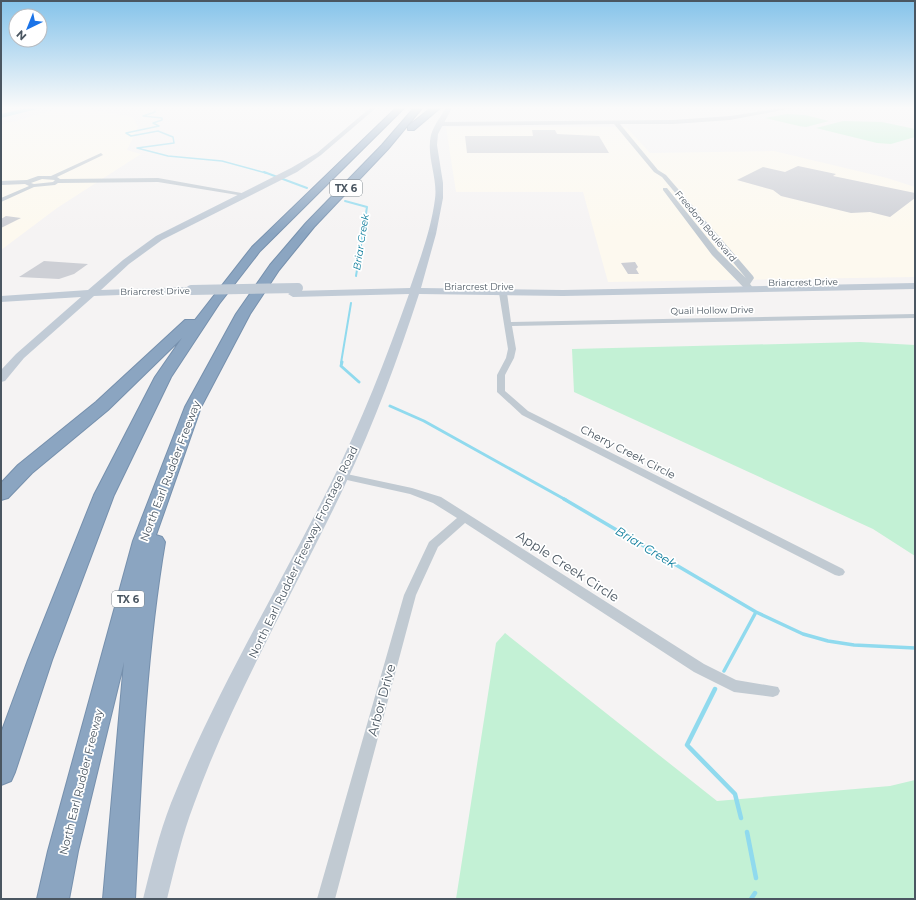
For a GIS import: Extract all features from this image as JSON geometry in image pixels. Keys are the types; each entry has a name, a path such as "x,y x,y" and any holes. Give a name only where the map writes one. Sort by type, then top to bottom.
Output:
{"highway":[{"name":"North Earl Rudder Freeway","path":"1,772 40,660 104,496 163,377 214,302 256,249 368,150"},
{"name":"North Earl Rudder Freeway","path":"52,899 63,850 143,541 193,407 243,314 274,268 371,150"},
{"path":"1,494 25,469 102,406 214,302"},
{"path":"119,899 136,672 145,586 169,471"}],"main road":[{"path":"1,378 20,356 87,296 126,262 159,238 180,226 282,176 324,150"},
{"name":"North Earl Rudder Freeway Frontage Road","path":"155,899 168,849 186,794 223,710 342,476 386,374 415,288 439,199 435,150"},
{"name":"Briarcrest Drive","path":"415,288 503,293 915,281"},
{"name":"Briarcrest Drive","path":"1,299 415,288 600,286 915,286"},
{"path":"43,297 59,305 62,310 58,322"}],"street":[{"name":"Freedom Boulevard","path":"638,150 656,171 664,176 681,195 750,278 748,286 739,279 670,196 655,176 656,171"},
{"path":"1,200 39,178 52,177 101,154"},
{"path":"52,177 56,178 58,181"},
{"path":"1,183 46,185 58,181 158,180 244,194"},
{"path":"670,196 681,195"},
{"path":"686,216 698,216"},
{"path":"702,236 714,235"},
{"name":"Cherry Creek Circle","path":"503,293 512,349 500,384 501,392 510,402 525,413 839,572"},
{"name":"Quail Hollow Drive","path":"508,324 915,316"},
{"name":"Apple Creek Circle","path":"342,476 412,490 437,500 699,668 734,686 773,691"},
{"name":"Arbor Drive","path":"326,899 410,595 433,546 448,530 465,517"}],"shaded area":[{"path":"1,150 127,150 141,154 57,208 1,250"},
{"path":"450,150 647,150 650,153 774,151 887,178 915,187 915,277 608,282 583,192 456,192"}],"green space":[{"path":"860,342 915,345 915,556 873,529 574,392 572,349"},
{"path":"505,633 717,801 890,786 915,780 915,899 456,899 496,643"}],"building":[{"path":"467,150 607,150 609,153 467,153"},
{"path":"798,166 836,174 833,176 915,193 915,198 890,217 870,212 851,213 781,196 773,190 737,180 763,167 785,172"},
{"path":"6,216 21,218 1,228 1,219"},
{"path":"44,261 88,264 74,274 59,279 19,277"},
{"path":"635,262 638,267 636,269 639,274 628,274 621,263"}],"waterway":[{"name":"Briar Creek","path":"145,150 168,156 222,161 266,173"},
{"name":"Briar Creek","path":"264,172 307,188"},
{"name":"Briar Creek","path":"345,201 367,207 356,276"},
{"name":"Briar Creek","path":"341,363 351,303"},
{"name":"Briar Creek","path":"342,362 341,366 359,382"},
{"name":"Briar Creek","path":"390,406 424,421 566,500"},
{"name":"Briar Creek","path":"564,499 756,612"},
{"path":"724,671 756,612"},
{"name":"Briar Creek","path":"756,612 803,634 828,641 854,645 915,648"},
{"path":"715,689 687,745 735,794 741,818"},
{"path":"747,832 756,878"},
{"path":"751,899 755,893"}]}
